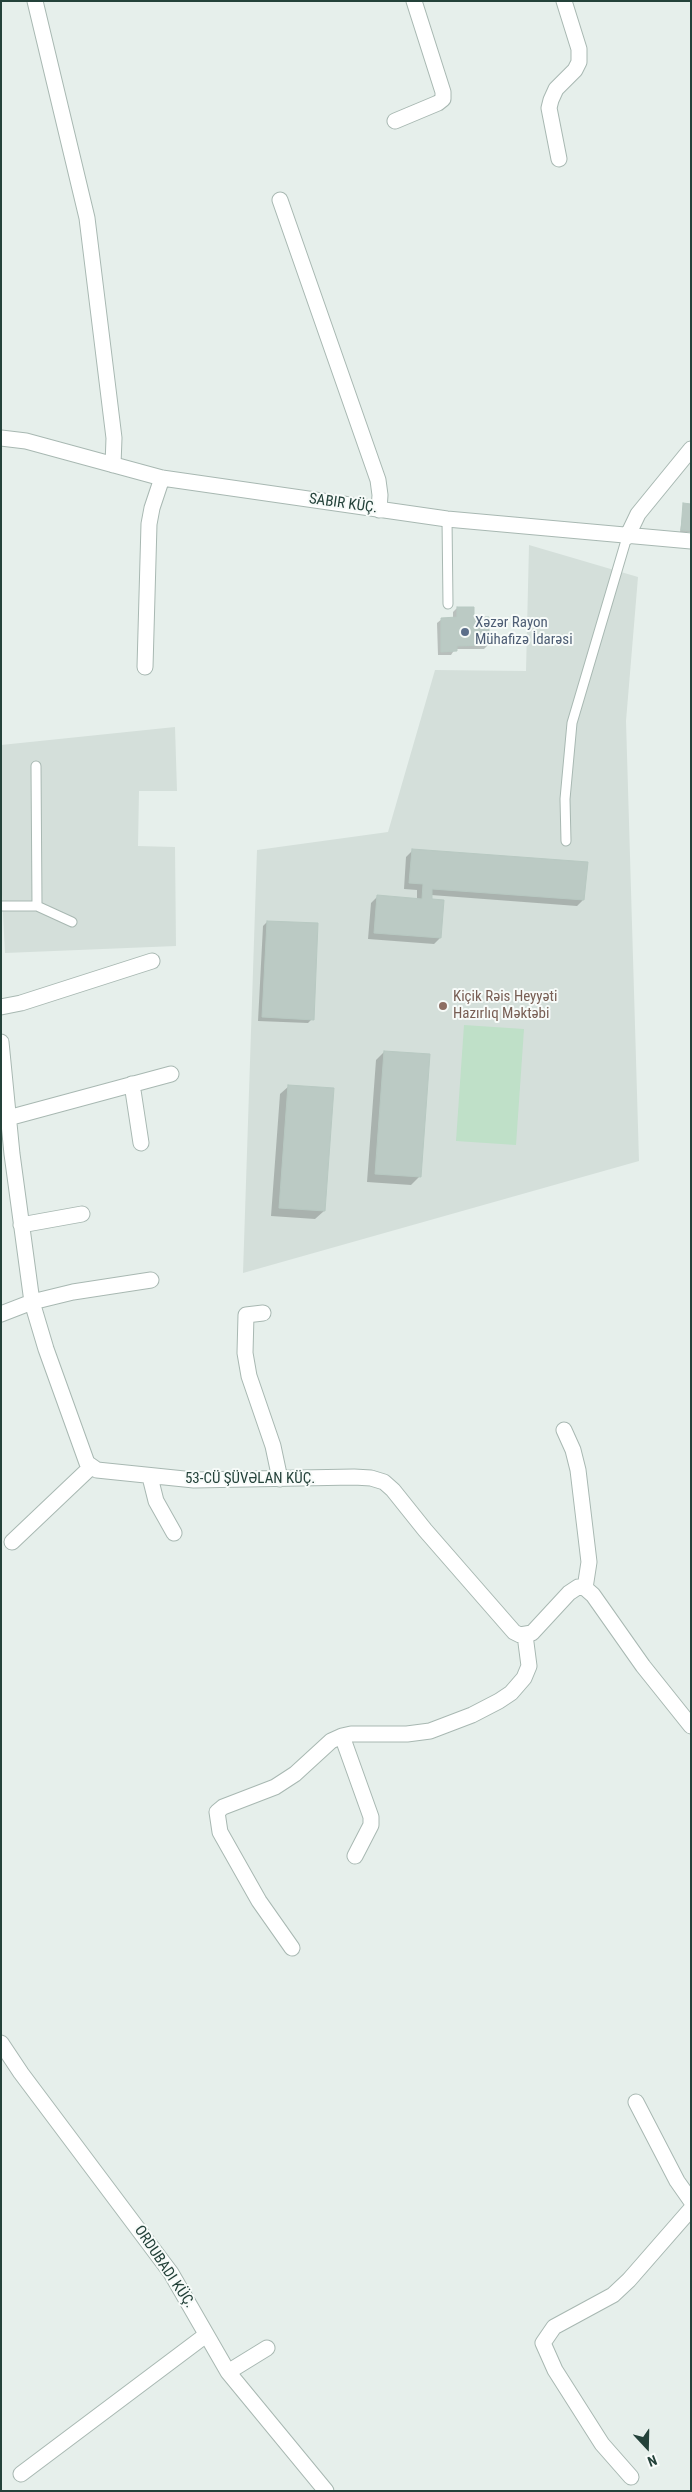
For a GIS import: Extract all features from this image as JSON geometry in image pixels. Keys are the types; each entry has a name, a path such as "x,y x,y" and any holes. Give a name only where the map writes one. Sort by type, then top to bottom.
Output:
{"street":[{"path":"35,1 87,218 114,438 113,465"},
{"path":"394,121 438,103 443,99 443,92 414,1"},
{"path":"559,159 549,108 556,89 576,70 579,62 579,49 564,1"},
{"path":"280,200 378,480 379,510"},
{"name":"SABIR KÜÇ.","path":"1,438 26,441 162,478 447,519 627,537 691,541"},
{"path":"627,537 642,508 691,448"},
{"path":"145,667 149,524 162,478"},
{"path":"1,1006 21,1003 152,961"},
{"path":"1,1042 8,1118 32,1302 82,1454 91,1467 12,1542"},
{"path":"8,1118 171,1074"},
{"path":"132,1084 141,1143"},
{"path":"21,1226 82,1214"},
{"path":"1,1314 32,1302 73,1292 151,1280"},
{"path":"263,1313 246,1315 244,1353 280,1479"},
{"path":"564,1430 573,1450 578,1470 589,1562 585,1588"},
{"name":"53-CÜ ŞÜVƏLAN KÜÇ.","path":"91,1467 97,1470 150,1477 212,1480 354,1477 370,1478 384,1482 393,1490 425,1530 514,1632 525,1635"},
{"path":"150,1477 156,1501 174,1533"},
{"path":"292,1948 259,1901 220,1832 217,1812 229,1804 275,1787 295,1774 331,1741 342,1736 351,1734 407,1734 430,1731 472,1715 500,1701 510,1694 524,1678 529,1661 525,1635 532,1633 569,1593 578,1588 585,1588 593,1595 643,1666 691,1726"},
{"path":"342,1736 371,1817 371,1825 354,1856"},
{"name":"ORDUBADI KÜÇ.","path":"1,2043 21,2073 171,2274 228,2372 326,2491"},
{"path":"636,2102 677,2181 691,2201"},
{"path":"632,2477 602,2444 555,2370 543,2343 554,2326 593,2307 619,2290 691,2209"},
{"path":"21,2474 206,2335"},
{"path":"228,2372 267,2348"}],"lane":[{"path":"447,519 448,604"},
{"path":"566,841 565,798 572,723 627,537"},
{"path":"36,766 37,906"},
{"path":"1,906 37,906 72,922"}],"shaded area":[{"name":"Kiçik Rəis Heyyəti Hazırlıq Məktəbi","path":"529,545 638,577 626,721 639,1161 243,1273 257,850 388,832 435,670 526,671"},
{"path":"175,727 177,791 139,791 138,846 175,847 176,946 5,953 1,875 1,745"}],"green space":[{"path":"464,1025 524,1029 516,1145 456,1141"}],"building":[{"path":"683,503 691,504 691,531 681,530"},
{"name":"Xəzər Rayon Mühafizə İdarəsi","path":"457,607 474,607 474,617 489,617 489,645 457,646 457,651 441,652 441,618 457,617"},
{"path":"412,849 588,862 584,900 432,889 432,899 444,900 441,938 374,933 377,895 422,899 423,884 409,883"},
{"path":"267,921 318,923 314,1020 262,1017"},
{"path":"384,1051 430,1054 421,1177 375,1174"},
{"path":"288,1085 334,1088 325,1211 279,1208"}],"place":[{"name":"Xəzər Rayon Mühafizə İdarəsi","path":"465,632"},
{"name":"Kiçik Rəis Heyyəti Hazırlıq Məktəbi","path":"443,1006"}]}
